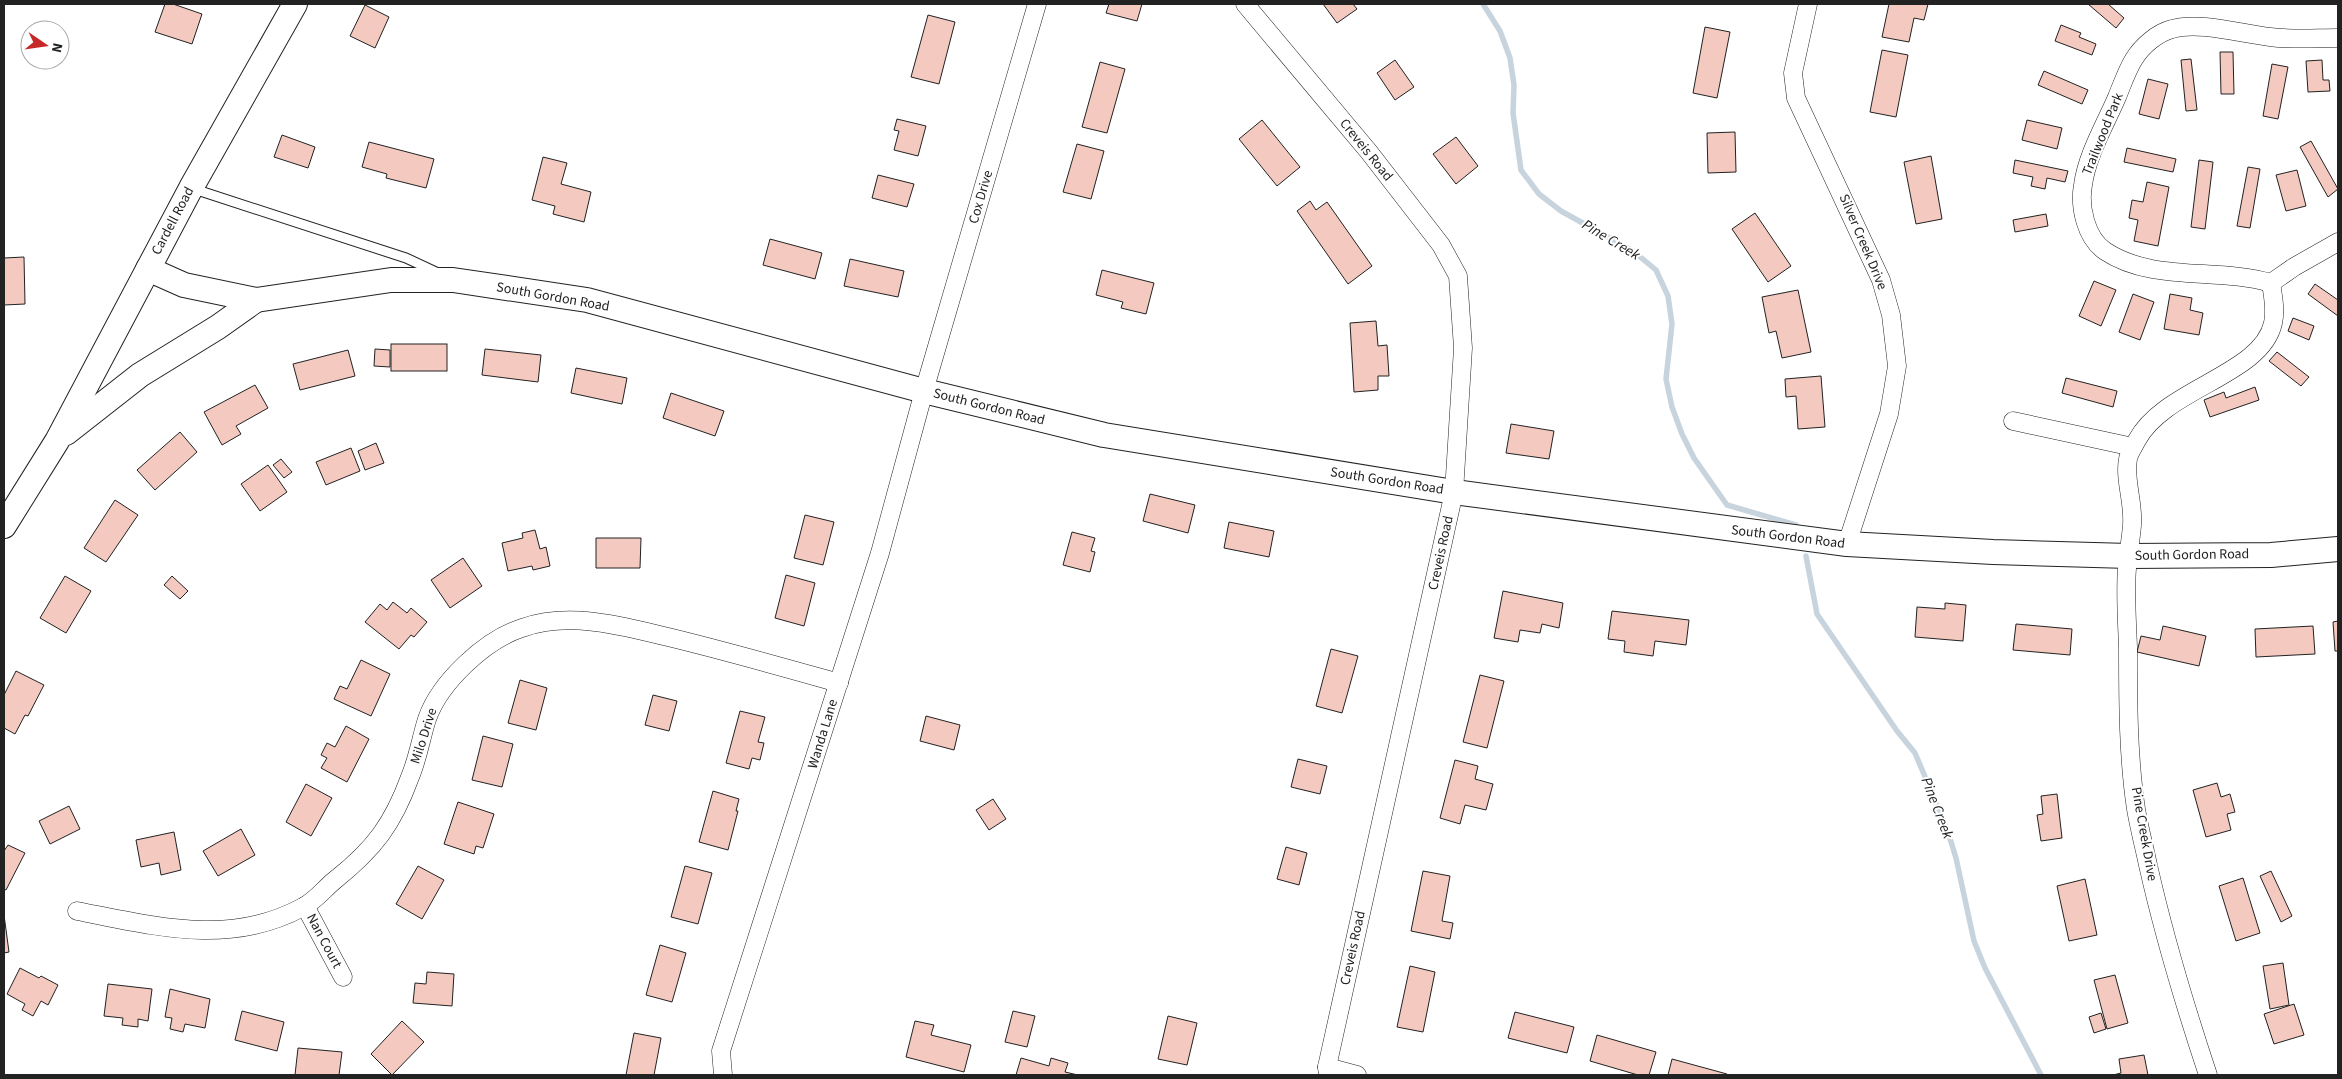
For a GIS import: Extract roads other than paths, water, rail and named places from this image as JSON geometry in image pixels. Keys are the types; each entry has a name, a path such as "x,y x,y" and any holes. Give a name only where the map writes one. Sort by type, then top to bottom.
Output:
{"street":[{"name":"Cardell Road","path":"57,440 191,188 295,4"},
{"name":"Cox Drive","path":"924,391 1037,4"},
{"name":"Creveis Road","path":"1245,4 1369,152 1442,245 1458,276 1463,348 1454,492 1327,1071"},
{"name":"Silver Creek Drive","path":"1808,4 1794,73 1796,98 1882,280 1892,315 1897,366 1889,414 1847,544"},
{"name":"Trailwood Park","path":"2271,284 2252,278 2152,269 2124,262 2103,249 2091,232 2083,214 2082,186 2091,157 2134,59 2152,39 2173,28 2201,27 2271,38 2338,38"},
{"path":"2129,556 2132,521 2131,493 2127,470 2128,457 2142,431 2165,409 2249,359 2262,346 2274,323 2274,300 2271,284 2294,267 2338,242"},
{"name":"South Gordon Road","path":"148,269 184,284 256,300 391,280 453,280 587,300 924,391 1104,435 1454,492 1847,544 1993,552 2129,556 2271,554 2338,549"},
{"path":"4,526 57,440 140,375 218,327 256,300"},
{"name":"Wanda Lane","path":"723,1075 721,1051 880,554 924,391"},
{"path":"2013,421 2133,447"},
{"name":"Pine Creek Drive","path":"2129,556 2127,567 2129,718 2136,809 2158,912 2178,986 2208,1075"},
{"name":"Milo Drive","path":"77,911 170,929 218,931 247,928 270,922 305,906 362,858 388,827 410,778 428,718 440,693 470,661 492,643 522,628 560,621 588,621 616,625 711,647 839,683"},
{"name":"Nan Court","path":"305,906 343,976"},
{"path":"1327,1071 1357,1075"}],"lane":[{"name":"South Gordon Road","path":"191,188 406,258 453,280"}],"waterway":[{"name":"Pine Creek","path":"1483,4 1500,31 1510,58 1514,85 1513,113 1521,170 1539,194 1561,211 1633,251 1656,270 1668,296 1672,324 1666,379 1672,407 1682,434 1694,458 1727,505 1796,525"},
{"name":"Pine Creek","path":"1806,556 1817,614 1897,731 1915,753 1948,832 1956,858 1974,941 1985,968 2041,1075"}]}
